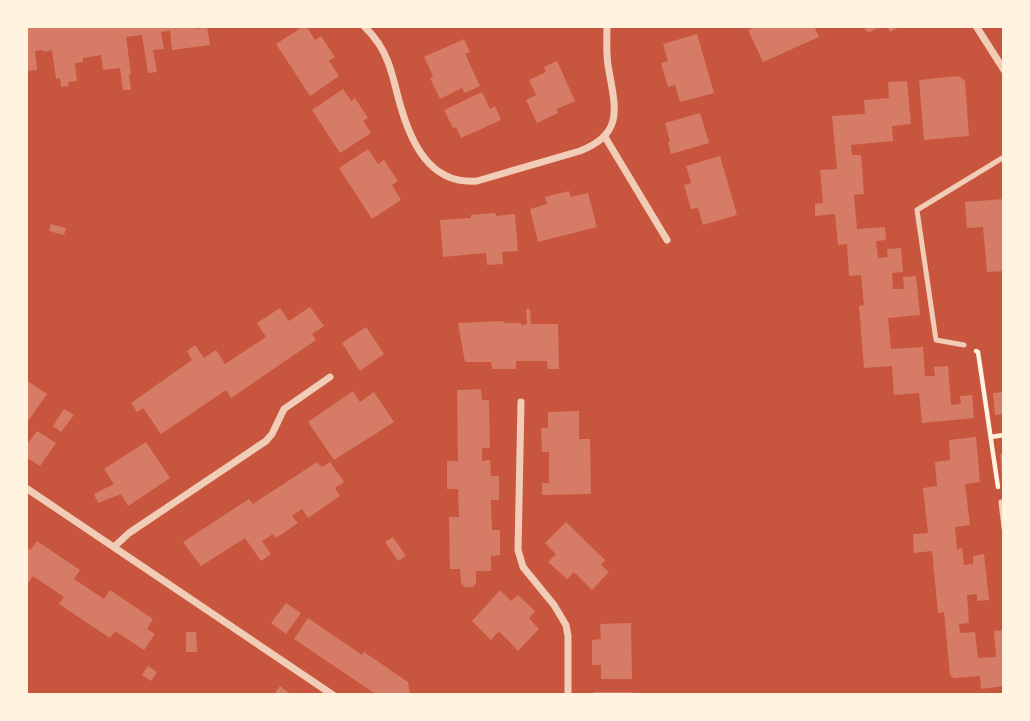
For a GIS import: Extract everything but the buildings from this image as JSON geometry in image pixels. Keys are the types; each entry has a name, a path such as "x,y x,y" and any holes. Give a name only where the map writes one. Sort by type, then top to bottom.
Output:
{"street":[{"path":"364,26 377,41 389,63 406,121 423,156 439,173 458,181 477,181 580,152 604,137 612,125 615,106 607,61 607,26"},
{"path":"976,26 1004,70"},
{"path":"604,137 667,240"},
{"path":"114,547 129,533 266,441 284,409 330,377"},
{"path":"521,401 518,550 523,567 554,605 566,625 568,695"},
{"path":"26,488 333,695"}],"lane":[{"path":"964,345 936,340 917,210 1004,158"},
{"path":"1001,502 1004,528"}],"path":[{"path":"964,345 978,352 1001,502"},
{"path":"991,437 1004,435"}]}
